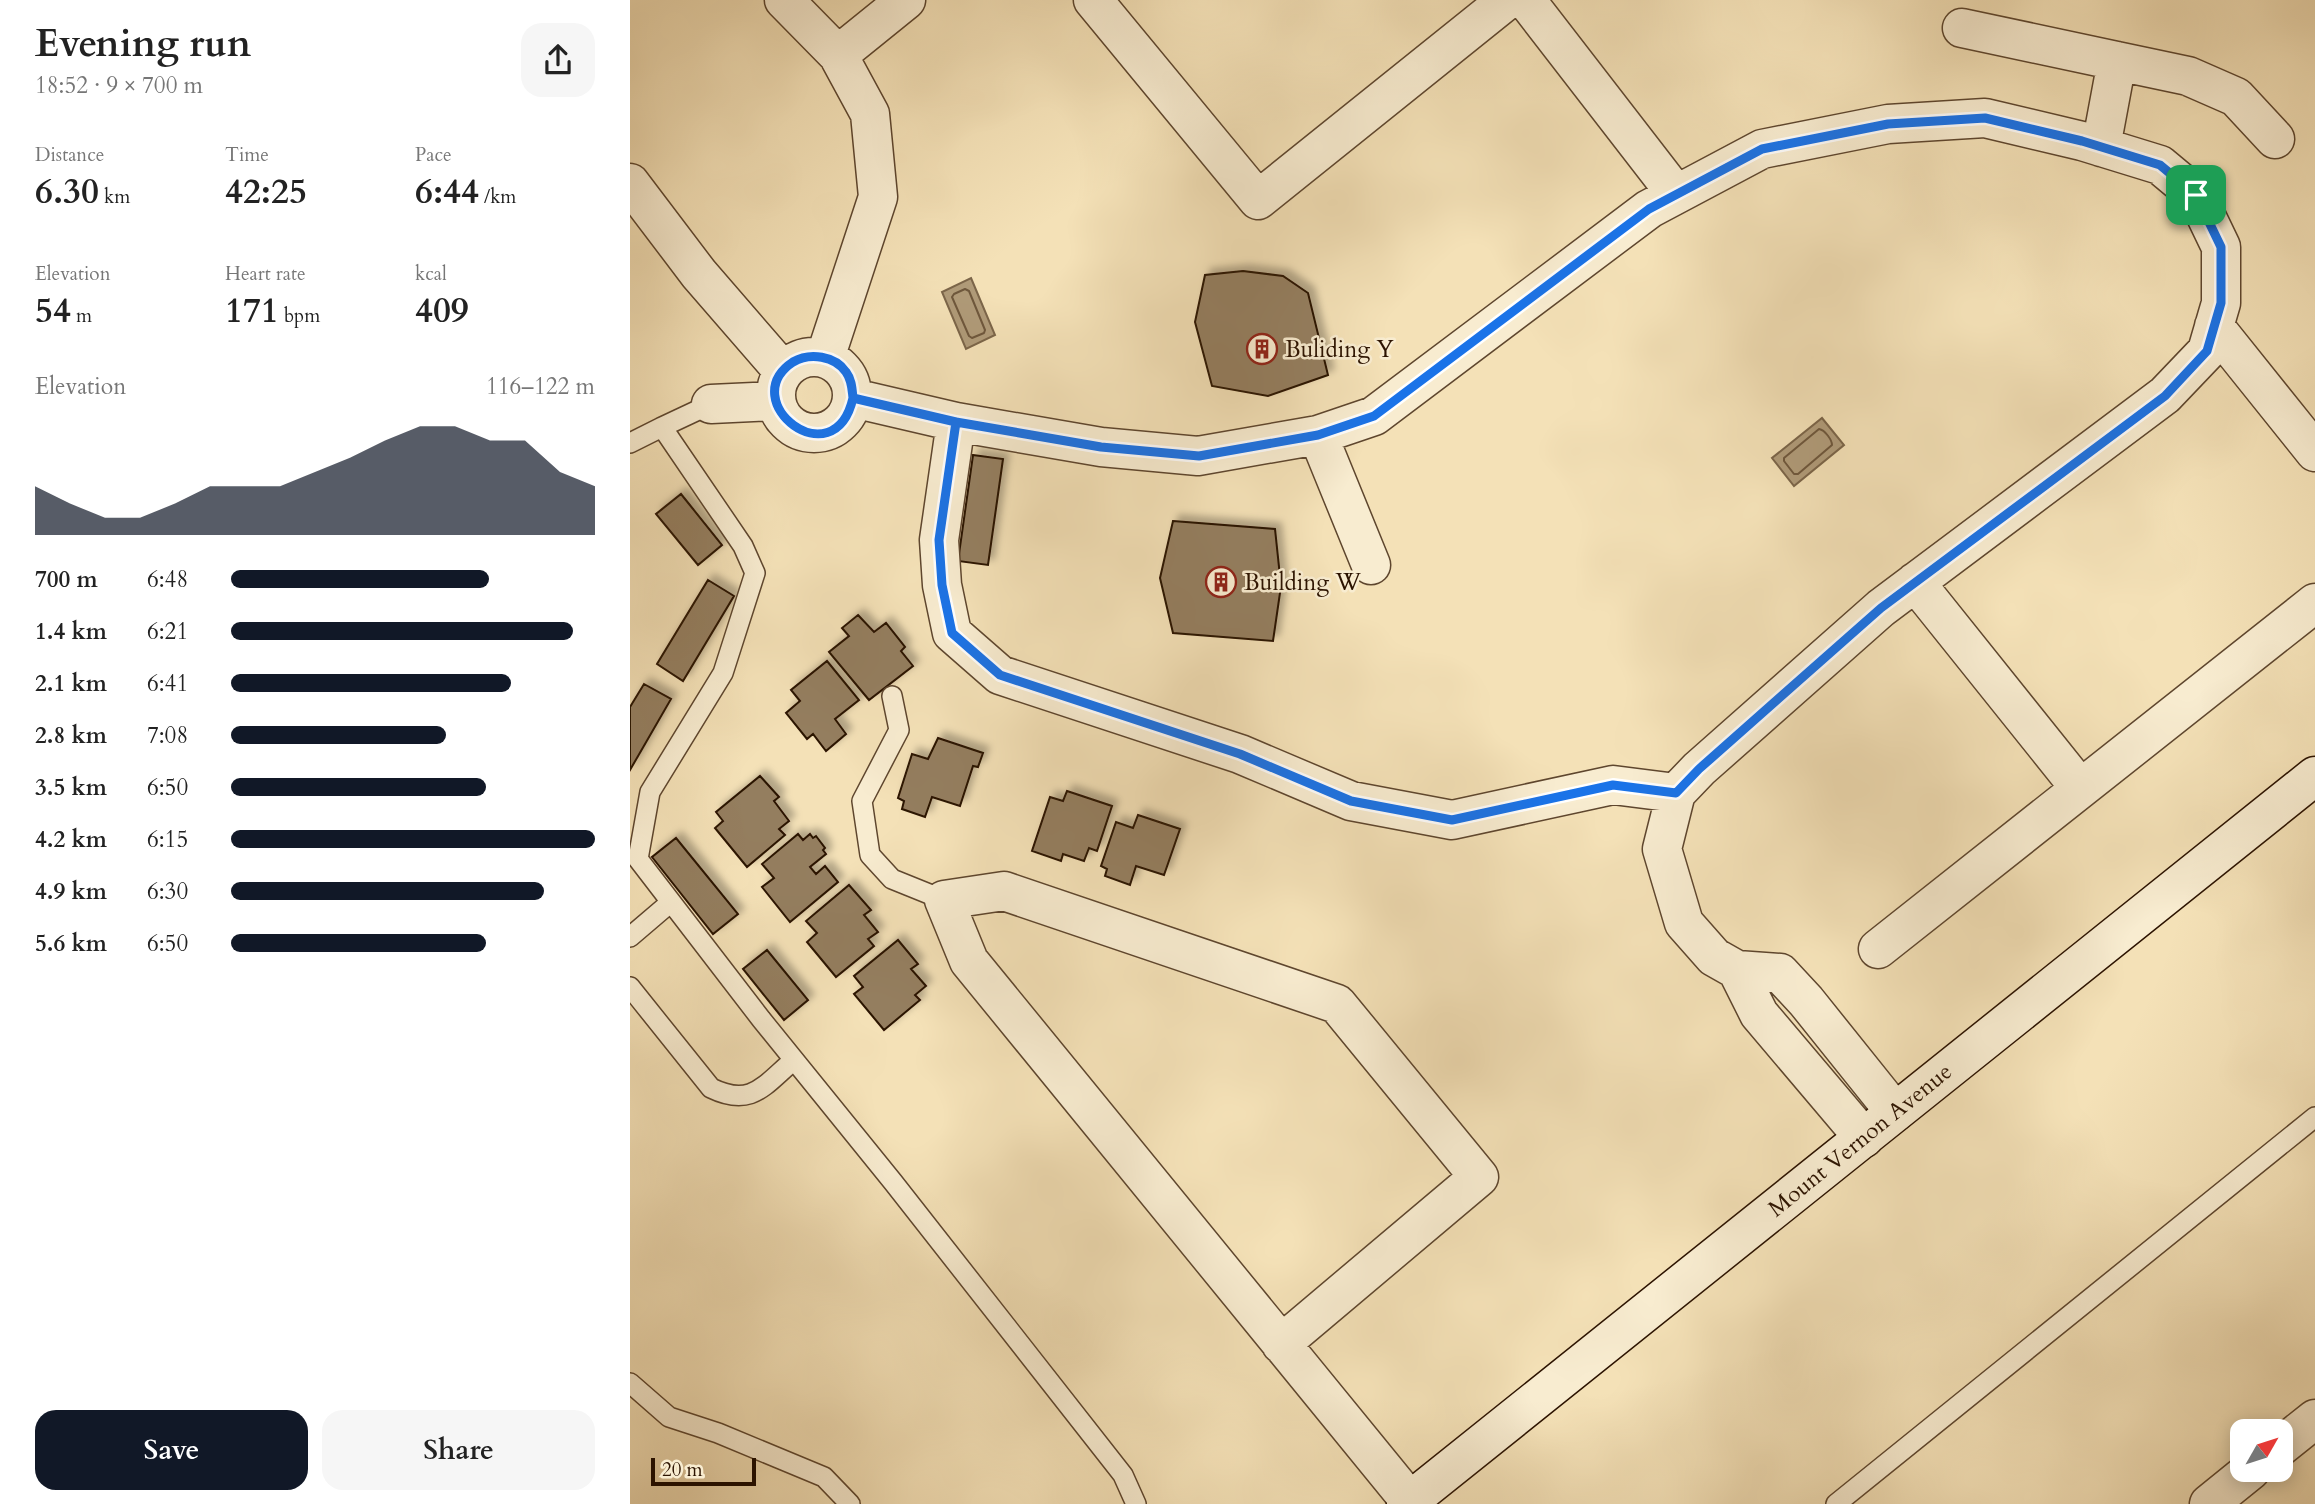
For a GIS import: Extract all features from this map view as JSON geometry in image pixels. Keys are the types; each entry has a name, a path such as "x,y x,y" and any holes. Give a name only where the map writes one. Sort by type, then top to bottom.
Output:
{"street":[{"path":"784,0 838,55 870,114 878,197 825,358"},
{"path":"838,55 906,0"},
{"path":"1093,0 1258,200 1507,0"},
{"path":"1526,0 1676,194"},
{"path":"1962,28 2188,76 2236,97 2275,139"},
{"path":"2101,147 2117,61"},
{"path":"853,398 956,422 1101,447 1199,456 1318,435 1374,416 1649,209 1762,149 1888,124 1985,118 2160,165 2196,195 2221,247 2221,303 2207,351 2165,396 1881,608 1699,769 1676,793 1662,849 1684,923 1714,957 1737,970 1780,974 1806,1001 1895,1112"},
{"path":"630,183 780,386"},
{"path":"2214,326 2315,452"},
{"path":"813,356 825,358 837,363 846,372 852,385 850,410 844,421 834,429 822,433 798,430 780,412 780,386 792,363 813,356"},
{"path":"711,404 780,386"},
{"path":"956,422 939,540 942,585 952,633 1000,675 1240,754 1351,801 1452,820 1613,785 1676,793"},
{"path":"1318,435 1371,565"},
{"path":"1915,582 2080,788"},
{"path":"1878,949 2315,603"},
{"name":"Mount Vernon Avenue","path":"1408,1503 2315,776"},
{"path":"1281,1344 1479,1177 1337,1004 1004,891 944,900 969,961 1408,1503"},
{"path":"1737,970 1759,1014 1864,1138"},
{"path":"2293,1437 2315,1419"},
{"path":"2209,1504 2236,1482"}],"lane":[{"path":"630,443 711,404"},
{"path":"662,427 743,547 755,573 723,673 650,792 638,859 1124,1475 1136,1504"},
{"path":"892,696 899,730 862,801 870,855 891,879 944,900"},
{"path":"630,937 671,902"},
{"path":"630,987 712,1088 728,1097 748,1097 794,1060"},
{"path":"1836,1504 2315,1117"},
{"path":"630,1383 669,1417 718,1433 824,1477 850,1504"}],"water":[{"path":"971,278 995,335 966,349 942,292"},
{"path":"1822,418 1844,445 1794,486 1772,458"}],"building":[{"name":"Buliding Y","path":"1243,271 1283,276 1308,293 1328,375 1268,396 1212,386 1195,322 1205,275"},
{"path":"973,455 1003,459 988,565 958,561"},
{"path":"681,494 722,545 698,565 656,514"},
{"name":"Building W","path":"1173,521 1275,529 1281,586 1273,641 1173,633 1160,578"},
{"path":"708,580 734,596 683,681 657,664"},
{"path":"858,615 874,632 886,623 905,647 901,651 913,666 869,700 829,652 849,636 842,628"},
{"path":"827,661 859,700 835,719 846,734 826,751 813,734 807,739 786,713 800,701 791,690"},
{"path":"644,684 671,699 630,770 630,707"},
{"path":"938,738 983,753 978,767 973,766 960,806 932,797 925,817 902,809 904,801 898,798 912,754 928,759"},
{"path":"760,776 779,797 774,801 789,821 779,829 785,835 747,867 715,828 723,821 716,812"},
{"path":"1067,791 1112,806 1097,851 1089,848 1084,861 1063,854 1061,861 1032,851 1050,797 1063,801"},
{"path":"1138,815 1180,829 1164,875 1136,866 1130,885 1105,876 1107,869 1101,866 1116,822 1133,828"},
{"path":"798,834 803,840 810,834 813,838 816,836 826,854 810,867 816,874 825,866 838,882 790,922 762,887 774,878 762,864"},
{"path":"676,838 738,914 713,934 652,857"},
{"path":"849,885 871,910 864,915 878,932 868,939 874,946 836,977 807,942 817,933 806,921"},
{"path":"898,940 918,964 911,969 926,986 915,995 920,1000 884,1030 854,994 863,987 854,976"},
{"path":"767,950 808,1000 784,1020 743,969"}],"place":[{"name":"Buliding Y","path":"1262,349"},
{"name":"Building W","path":"1221,582"}],"route":[{"path":"2196,195 2160,165 2082,141 1985,118 1888,124 1762,149 1649,209 1374,416 1318,435 1199,456 1101,447 956,422 853,398 852,385 846,372 837,363 813,356 802,358 783,371 778,380 776,401 788,422 798,430 810,433 834,429 844,421 853,398 905,410 956,422 939,540 942,585 952,633 1000,675 1240,754 1351,801 1452,820 1613,785 1676,793 1699,769 1881,608 2165,396 2207,351 2221,303 2221,247 2196,195"}]}
